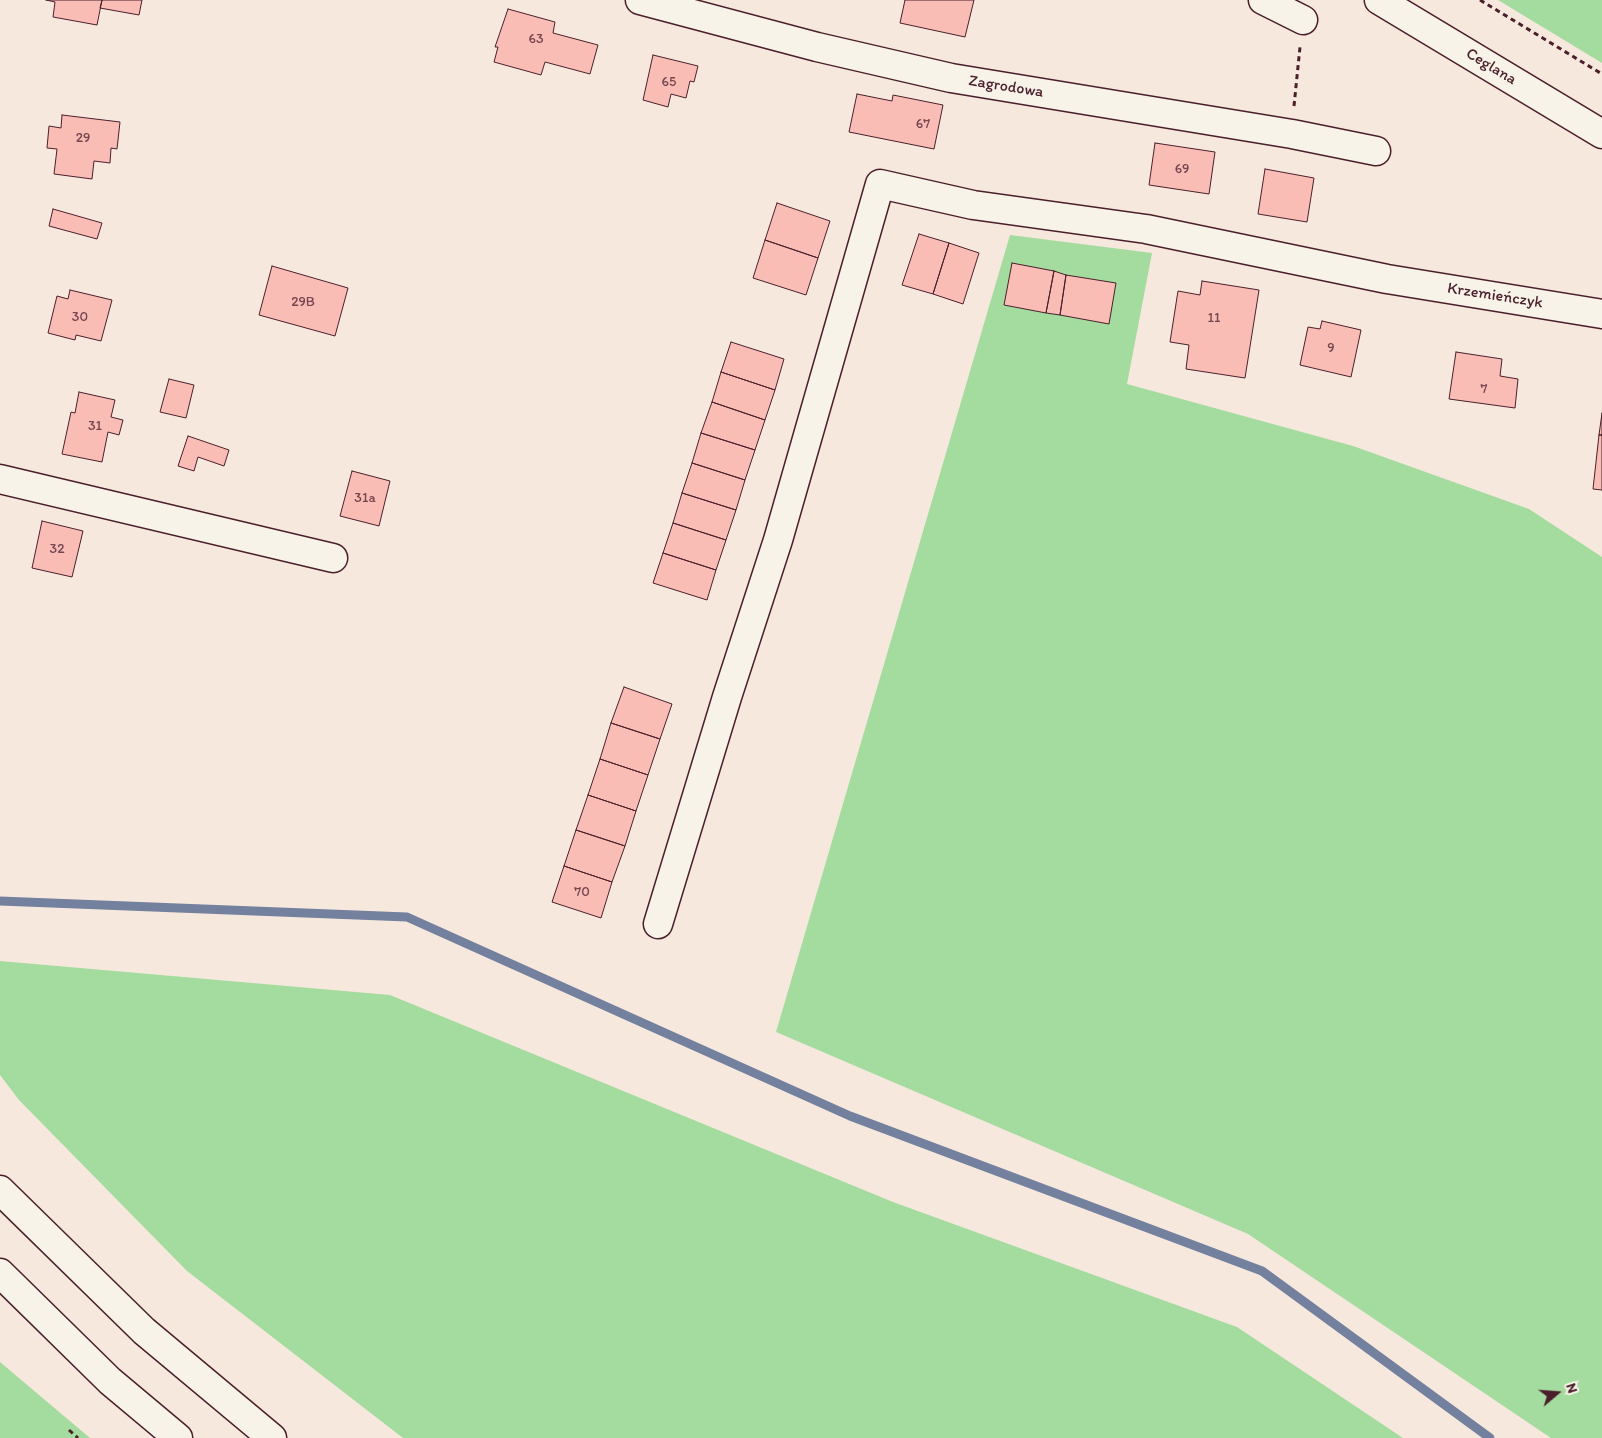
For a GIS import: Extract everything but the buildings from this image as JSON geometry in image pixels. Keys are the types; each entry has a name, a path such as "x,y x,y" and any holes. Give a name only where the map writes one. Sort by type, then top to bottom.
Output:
{"street":[{"name":"Zagrodowa","path":"640,0 818,47 951,78 1292,134 1376,151"},
{"path":"1263,0 1303,20"},
{"name":"Ceglana","path":"1379,0 1602,134"},
{"name":"Krzemieńczyk","path":"658,924 730,687 778,540 880,184 973,205 1146,229 1387,279 1602,314"},
{"path":"0,479 332,558"},
{"path":"0,1190 144,1331 272,1438"},
{"path":"0,1273 110,1381 178,1438"}],"path":[{"path":"1480,0 1602,74"},
{"path":"1292,134 1303,20"},
{"path":"69,1430 78,1438"}],"green space":[{"path":"1498,0 1602,0 1602,63"},
{"path":"1010,235 1152,253 1127,384 1353,446 1529,509 1602,557 1602,1438 1551,1438 1248,1234 776,1032"},
{"path":"0,961 390,995 893,1202 1237,1327 1403,1438 403,1438 187,1271 19,1100 0,1075"},
{"path":"0,1362 90,1438 0,1438"}],"waterway":[{"path":"0,901 407,917 850,1116 1262,1271 1490,1438"}]}
